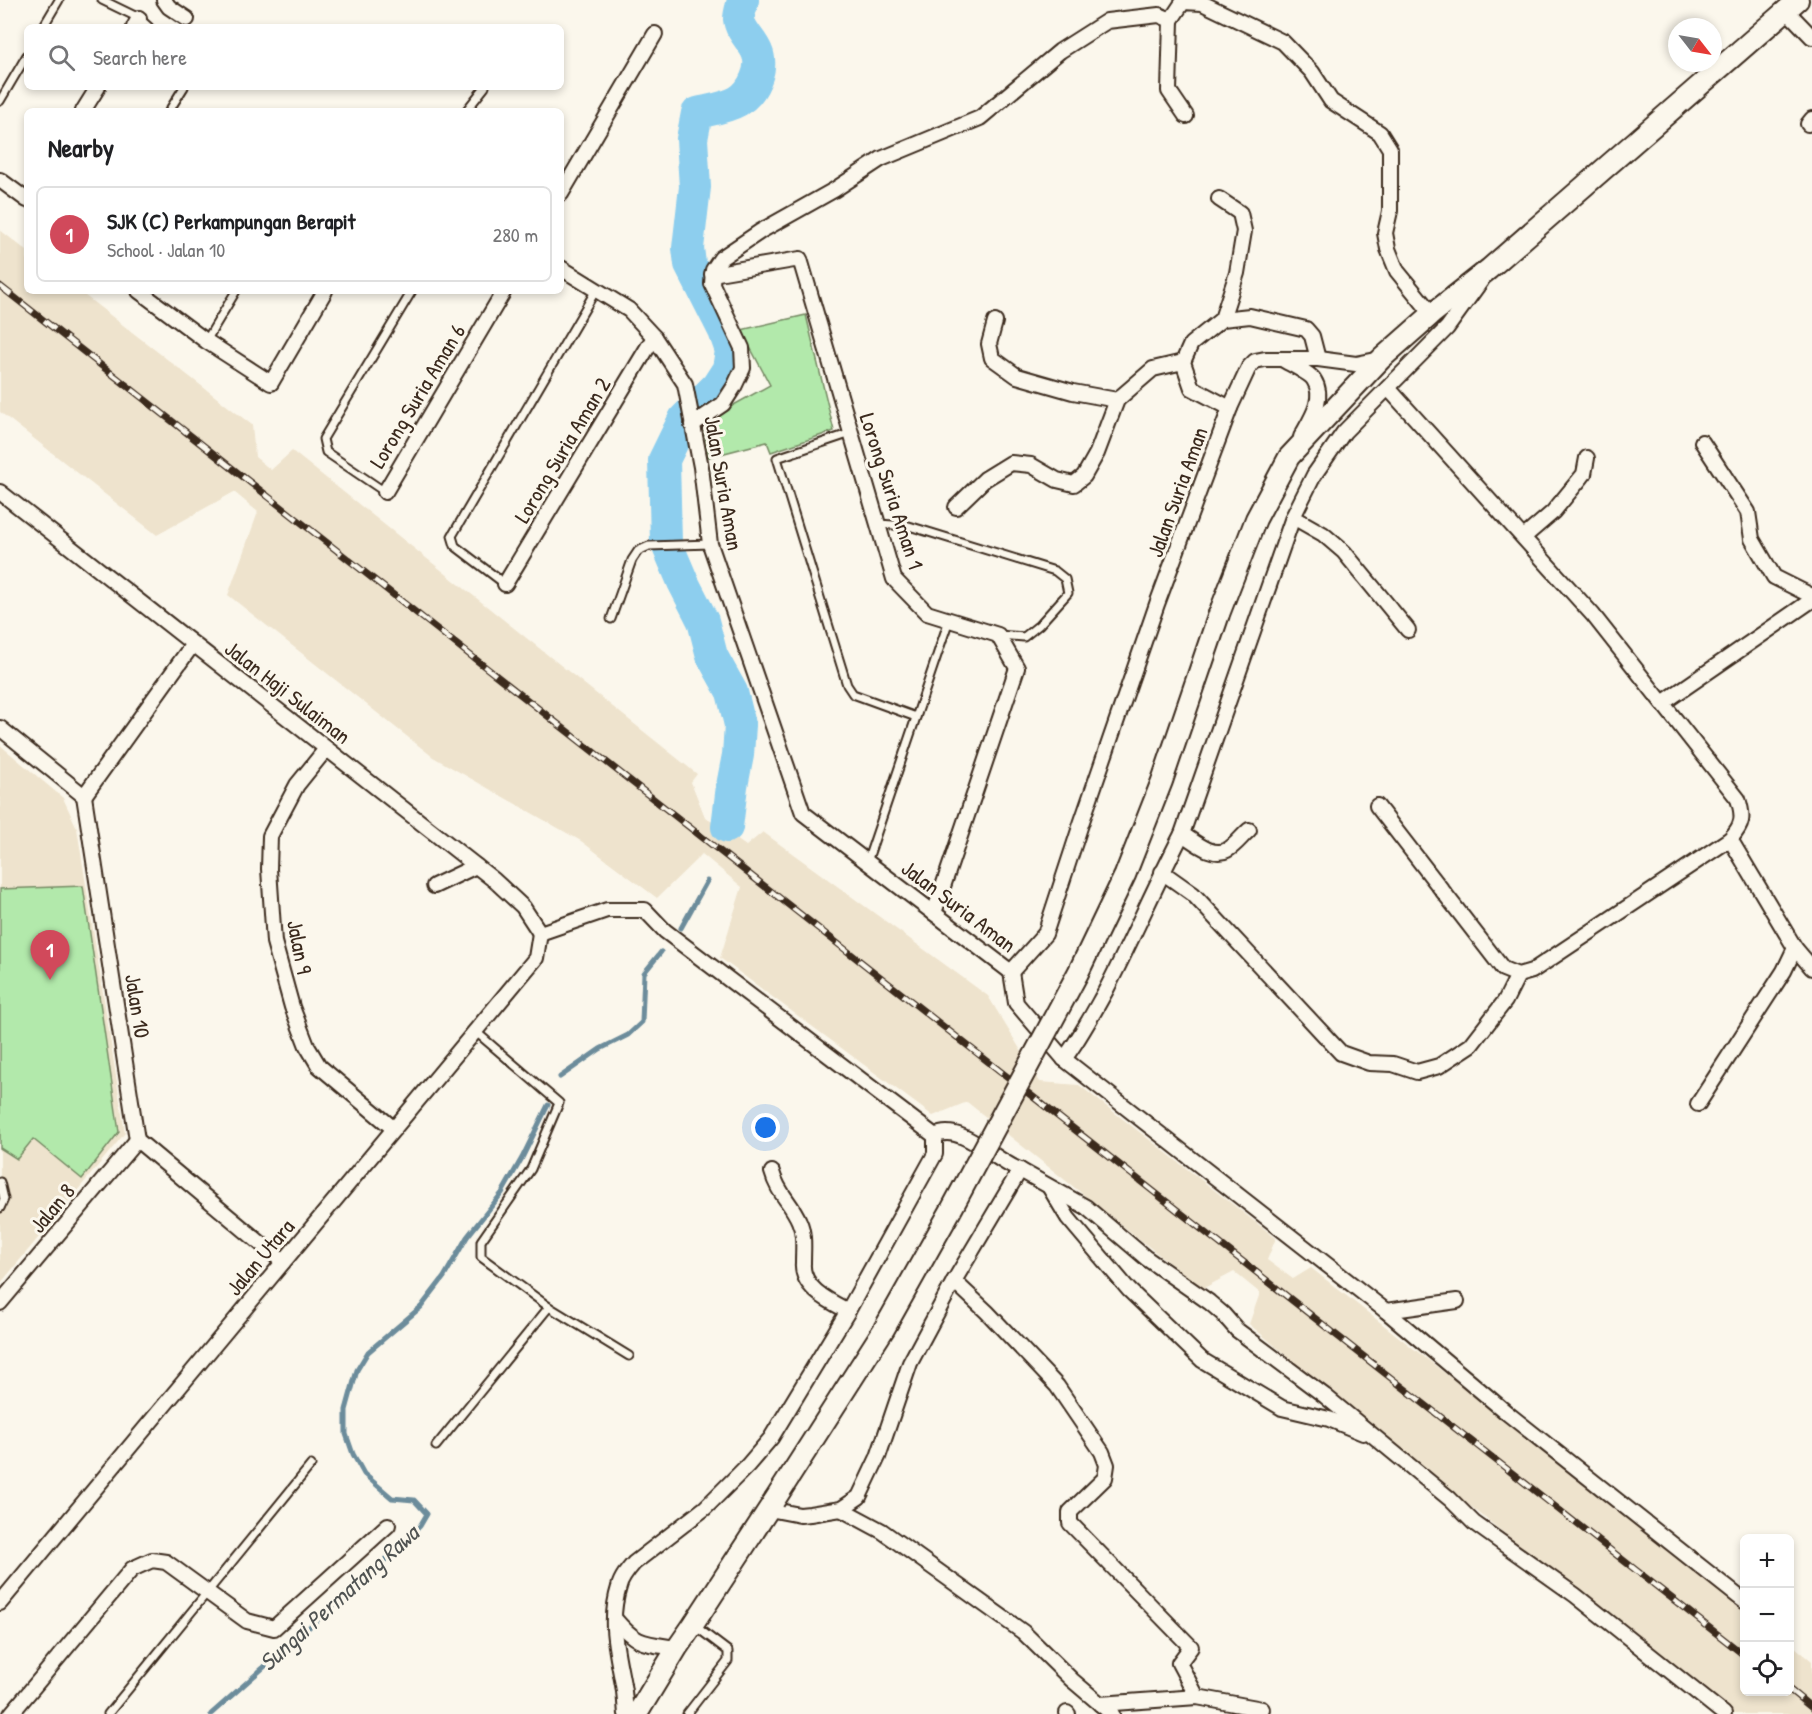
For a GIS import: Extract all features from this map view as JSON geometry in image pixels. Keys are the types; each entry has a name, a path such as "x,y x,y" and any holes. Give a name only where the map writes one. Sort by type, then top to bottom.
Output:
{"street":[{"path":"164,0 169,7 187,19"},
{"path":"1186,116 1169,91 1171,20 1184,1 1202,3 1284,42 1312,72 1331,101 1380,133 1390,149 1390,212 1385,233 1388,249 1397,271 1432,314"},
{"path":"1289,457 1381,358 1489,269 1792,5 1812,37"},
{"path":"692,425 723,404 743,368 742,348 712,284 712,270 721,258 761,231 834,190 881,159 980,118 1060,51 1107,21 1159,15 1171,20"},
{"path":"564,189 655,34"},
{"path":"85,108 96,90"},
{"path":"0,180 24,198"},
{"path":"1219,199 1240,213 1244,231 1237,273 1222,319"},
{"name":"Lorong Suria Aman 1","path":"712,274 800,259 894,579 927,613 998,634"},
{"path":"1064,1059 1080,1039 1127,949 1182,834 1293,517 1314,475 1344,432 1447,328 1489,269"},
{"name":"Jalan Suria Aman","path":"564,270 629,310 654,337 685,384 701,467 710,544 802,813 1011,972 1045,934 1127,692 1230,408 1249,367 1256,362 1282,359 1318,359 1356,364 1381,358"},
{"path":"146,294 206,341 271,382 323,294"},
{"name":"Lorong Suria Aman 6","path":"385,492 502,294"},
{"path":"1230,408 1192,388 1184,362 1191,344 1222,319 1250,316 1306,329 1312,336 1318,359"},
{"path":"995,322 989,344 992,358 1017,376 1073,392 1117,400"},
{"name":"Lorong Suria Aman 2","path":"505,585 654,337"},
{"path":"637,1714 677,1648 772,1505 884,1329 951,1210 1078,973 1125,875 1162,781 1219,614 1256,519 1310,420 1319,395 1313,378 1282,359"},
{"path":"956,507 985,479 1011,463 1031,465 1057,480 1074,484 1084,476 1097,453 1117,400 1153,369 1184,362"},
{"path":"1377,806 1503,969 1518,975 1532,971 1730,839 1740,828 1742,813 1738,799 1664,702 1593,615 1388,388"},
{"path":"1702,441 1748,512 1752,539 1774,577 1812,596"},
{"path":"1524,537 1553,512 1584,474 1587,458"},
{"name":"Jalan Haji Sulaiman","path":"0,492 476,866 523,907 540,933"},
{"path":"1293,517 1323,534 1344,552 1408,630"},
{"path":"1664,702 1812,600"},
{"path":"933,913 1017,668 998,634"},
{"path":"0,728 84,796 193,644"},
{"name":"Jalan 9","path":"326,749 297,785 270,836 269,868 274,942 292,1007 306,1046 319,1066 394,1129"},
{"name":"Jalan 10","path":"84,796 137,1140"},
{"path":"1182,834 1204,848 1219,852 1228,850 1249,830"},
{"path":"1730,839 1795,948 1812,968"},
{"path":"434,886 476,866"},
{"path":"1162,872 1193,894 1341,1053 1368,1063 1393,1064 1417,1072 1439,1066 1472,1045 1505,1001 1518,975"},
{"path":"540,933 607,910 645,910 665,931 935,1136"},
{"name":"Jalan Utara","path":"0,1603 536,958 540,933"},
{"path":"1698,1104 1784,972 1795,948"},
{"path":"1011,972 1016,1003 1064,1059 1386,1311 1507,1413 1740,1598"},
{"path":"935,1136 940,1133 959,1135 976,1143 1009,1166 1086,1207 1146,1258 1209,1302 1237,1330 1325,1395 1450,1499 1474,1523 1575,1595 1724,1714"},
{"path":"626,1714 614,1634 619,1586 634,1563 705,1509 771,1438 848,1311 935,1154 935,1136"},
{"path":"137,1140 283,1262"},
{"name":"Jalan 8","path":"0,1303 137,1140"},
{"path":"772,1505 800,1515 842,1509 859,1497 873,1467 910,1363 954,1281 1020,1170"},
{"path":"772,1172 776,1185 799,1220 803,1233 802,1267 807,1281 820,1295 848,1311"},
{"path":"1050,1188 1068,1218 1129,1290 1202,1360 1282,1408 1329,1419 1374,1438"},
{"path":"954,1281 987,1312 1057,1386 1102,1452 1107,1465 1106,1478 1070,1512 1070,1523 1191,1647 1179,1663 1197,1697"},
{"path":"1386,1311 1457,1301"},
{"path":"842,1509 882,1531 1023,1632 1072,1680 1112,1714"},
{"path":"10,1714 132,1569 152,1560 166,1562 247,1621 274,1628 388,1525"},
{"path":"614,1618 637,1641 677,1648"},
{"path":"1100,1704 1197,1697 1262,1709"}],"lane":[{"path":"46,24 59,0"},
{"path":"102,0 140,24"},
{"path":"0,101 24,60"},
{"path":"171,108 182,90"},
{"path":"468,108 483,90"},
{"path":"505,585 455,546 452,536 596,290"},
{"path":"206,341 234,294"},
{"path":"385,492 326,452 323,439 410,294"},
{"path":"851,433 777,458 847,685 853,694 916,717"},
{"path":"878,524 909,526 1055,571 1065,579 1068,593 1040,625 1024,637 998,634"},
{"path":"611,619 632,560 638,551 649,546 710,544"},
{"path":"867,862 949,620"},
{"path":"475,1031 559,1103 531,1169 481,1241 482,1257 549,1307 629,1356"},
{"path":"0,1182 4,1199 0,1208"},
{"path":"436,1446 549,1307"},
{"path":"108,1714 311,1466"},
{"path":"687,1714 728,1660 728,1651 693,1625"}],"shaded area":[{"path":"0,230 24,249 24,294 83,294 252,425 255,457 271,470 292,451 697,774 691,782 705,817 746,846 763,832 988,996 1040,1082 1079,1085 1276,1238 1267,1260 1293,1279 1311,1268 1740,1605 1740,1696 1794,1696 1794,1646 1812,1661 1812,1714 1730,1714 1359,1417 1249,1324 1260,1293 1234,1272 1202,1289 967,1102 933,1116 720,958 742,887 702,854 657,898 581,841 433,757 228,595 258,512 234,492 157,535 0,412"},
{"path":"0,745 63,798 77,828 125,1133 0,1284"}],"green space":[{"path":"806,315 834,431 771,452 767,442 709,457 703,422 770,385 741,330"},
{"path":"83,886 119,1132 82,1179 33,1139 17,1159 0,1148 0,889"}],"waterway":[{"name":"Sungai Permatang Rawa","path":"727,827 738,755 740,725 732,692 712,656 703,621 666,542 664,460 684,419 717,386 728,369 731,351 724,331 690,264 688,248 695,187 692,139 697,113 738,101 748,92 756,79 759,58 739,19 743,0"},
{"name":"Sungai Permatang Rawa","path":"681,928 707,881"},
{"name":"Sungai Permatang Rawa","path":"560,1077 600,1049 628,1035 642,1022 644,973 661,952"},
{"name":"Sungai Permatang Rawa","path":"211,1714 393,1553 420,1526 427,1514 414,1500 392,1498 364,1474 353,1454 346,1434 346,1410 357,1370 368,1352 421,1307 444,1277 467,1237 502,1193 548,1105"}],"railway":[{"path":"0,286 1740,1652"},
{"path":"1794,1693 1812,1708"}],"place":[{"name":"SJK (C) Perkampungan Berapit","path":"50,980"}]}
